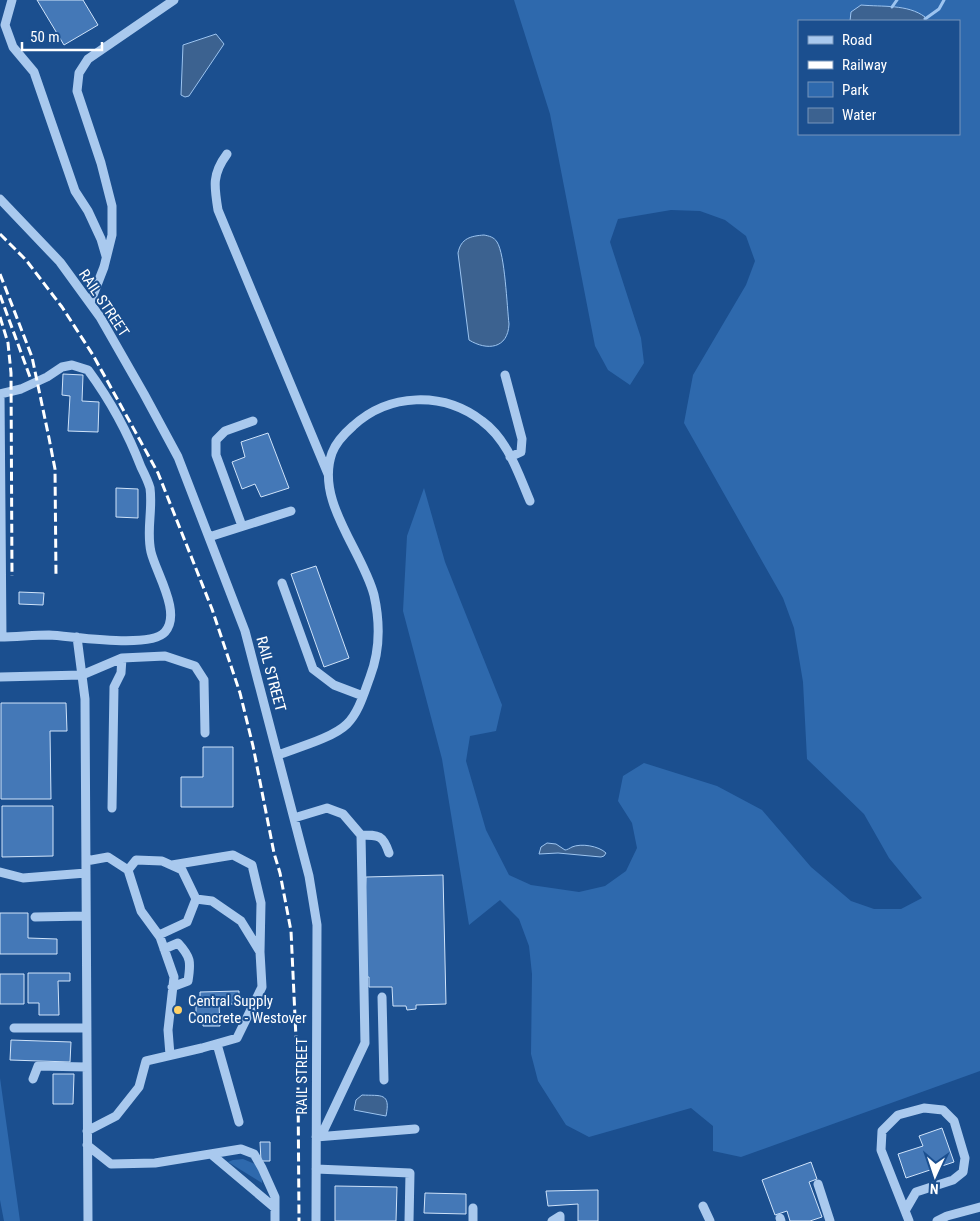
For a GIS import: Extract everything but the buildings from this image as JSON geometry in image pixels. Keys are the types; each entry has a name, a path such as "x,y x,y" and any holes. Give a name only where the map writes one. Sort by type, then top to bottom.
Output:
{"street":[{"path":"12,0 5,24 13,47 34,72 75,191 88,211 101,239 106,259"},
{"path":"90,303 106,259 112,235 112,206 101,163 77,91 79,73 88,60 174,0"},
{"path":"227,154 218,166 214,184 218,210 328,474 331,493 338,513 374,594 378,620 378,647 363,696 353,718 346,726 314,742 278,754"},
{"name":"RAIL STREET","path":"0,199 60,262 100,317 178,457 246,631 309,876 317,925 319,1137 316,1169 316,1221"},
{"path":"72,365 88,370 118,417 150,487 148,533 151,551 170,601 171,615 165,632 157,637 143,640 122,640 77,637 48,635 1,637 0,394 21,389 52,374 62,366 72,365"},
{"path":"505,375 523,448 521,452 510,457"},
{"path":"328,474 332,452 342,436 359,420 374,410 397,401 419,399 439,402 461,409 482,420 501,439 530,501"},
{"path":"242,526 216,455 216,440 225,431 253,421"},
{"path":"210,537 291,511"},
{"path":"282,583 313,668 334,685 363,696"},
{"path":"77,637 85,699 88,1221"},
{"path":"0,677 82,675 122,658 165,656 196,666 204,680 205,733"},
{"path":"112,808 114,687 121,673 122,658"},
{"path":"294,818 327,808 343,814 361,835 365,1043 319,1137"},
{"path":"361,835 381,837 385,841 389,853"},
{"path":"87,1131 116,1116 139,1087 146,1061 237,1038 262,987 260,952 261,903 252,865 233,855 172,866"},
{"path":"86,861 108,857 128,870 141,911 158,935 164,948 174,977 168,1030 170,1056"},
{"path":"128,870 136,860 162,861 182,870 196,899 187,922 158,935"},
{"path":"0,872 23,878 86,873"},
{"path":"196,899 212,901 241,921 260,952"},
{"path":"35,917 86,916"},
{"path":"164,948 178,943 187,952 191,964 188,981 172,987"},
{"path":"382,997 384,1080"},
{"path":"14,1028 87,1028"},
{"path":"365,1032 382,1032"},
{"path":"217,1044 239,1122"},
{"path":"33,1079 38,1066 87,1067"},
{"path":"905,1211 916,1192 953,1180 963,1172 965,1158 954,1121 943,1110 924,1108 898,1115 882,1131 881,1150 905,1211 909,1221"},
{"path":"319,1137 415,1129"},
{"path":"87,1145 111,1164 155,1163 241,1149 254,1154 275,1197 275,1221"},
{"path":"212,1154 275,1208"},
{"path":"316,1169 410,1173 409,1221"},
{"path":"818,1184 830,1221"},
{"path":"703,1206 710,1221"},
{"path":"937,1221 947,1216 980,1207"},
{"path":"473,1208 473,1221"},
{"path":"552,1221 560,1216 560,1221"}],"green space":[{"path":"514,0 980,0 980,1071 741,1157 713,1151 713,1126 691,1108 589,1137 566,1125 538,1081 531,1054 532,974 529,946 519,919 500,900 469,925 442,759 403,611 407,536 424,488 445,562 502,705 496,731 470,736 466,761 486,830 509,875 531,885 579,892 605,886 626,871 637,848 632,823 618,801 623,776 644,763 717,786 762,810 811,867 851,901 874,909 901,909 922,898 889,858 864,814 807,759 803,682 794,628 783,598 684,423 693,375 746,285 755,261 746,236 725,220 700,211 671,210 618,219 610,242 641,338 644,363 630,385 608,370 595,346 550,114"},
{"path":"0,1078 20,1221 4,1221 0,1200"},
{"path":"243,1159 255,1164 262,1177 262,1183 228,1162"}],"water":[{"path":"861,5 894,7 911,10 925,17 925,20 850,20 851,12"},
{"path":"216,34 224,44 189,96 181,95 183,45"},
{"path":"475,236 490,236 497,242 504,269 509,324 505,339 495,346 483,346 469,340 458,253 464,241"},
{"path":"547,843 556,844 565,850 580,845 590,846 606,853 601,857 558,853 539,854 541,847"},
{"path":"362,1095 379,1096 386,1099 386,1116 354,1110 356,1100"}],"waterway":[{"path":"892,7 897,0"},
{"path":"925,19 939,9 944,0"}],"railway":[{"path":"0,234 26,260 62,307 93,355 158,473 212,609 240,693 253,746 291,931 298,1081 299,1221"},
{"path":"0,274 32,357 55,469 56,576"},
{"path":"0,295 30,377"},
{"path":"0,317 8,343 11,373 12,576"}],"place":[{"name":"Central Supply Concrete - Westover","path":"178,1010"}]}
